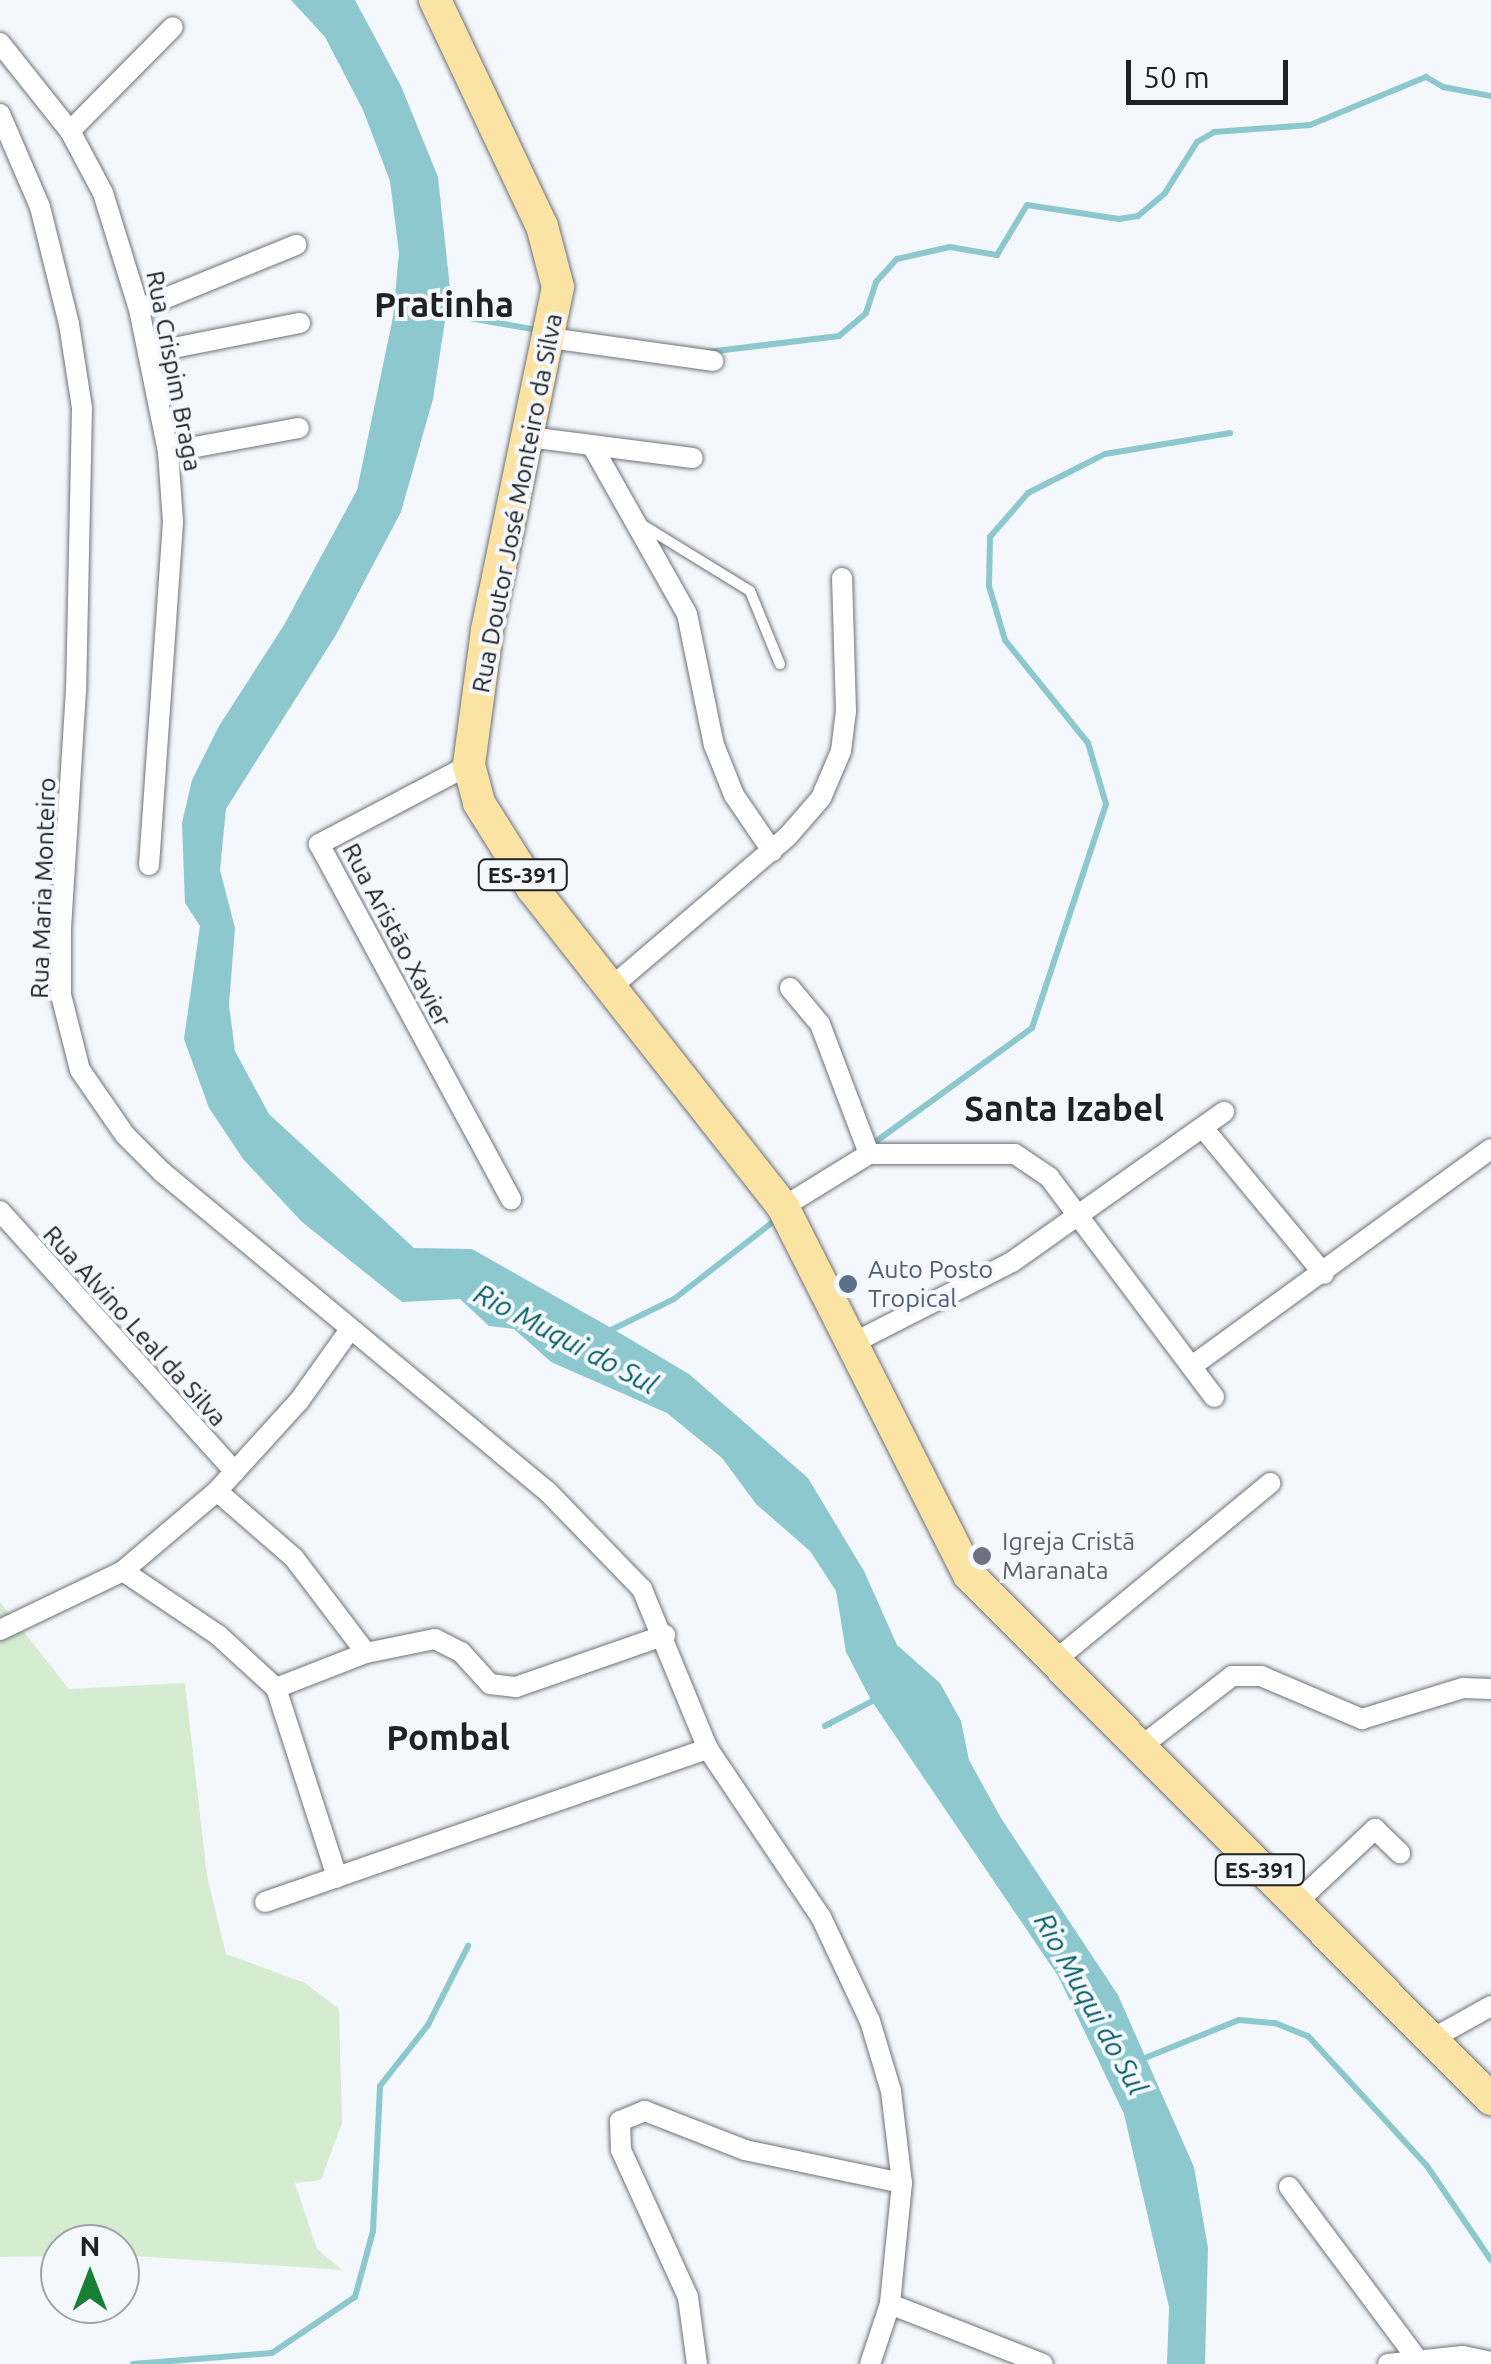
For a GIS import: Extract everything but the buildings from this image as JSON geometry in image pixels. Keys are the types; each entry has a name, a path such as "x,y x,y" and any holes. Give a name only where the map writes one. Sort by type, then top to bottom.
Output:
{"main road":[{"name":"Rua Doutor José Monteiro da Silva","path":"435,0 554,255 558,287 487,630 469,765 497,837 609,989 783,1207 853,1342 938,1525 968,1576 1052,1664"},
{"name":"ES-391","path":"1052,1664 1491,2099"}],"street":[{"path":"70,131 173,26"},
{"name":"Rua Crispim Braga","path":"0,43 8,68 70,131 102,193 139,309 168,452 173,522 149,865"},
{"name":"Rua Maria Monteiro","path":"0,114 40,207 70,324 82,408 76,690 61,930 68,1038 80,1070 125,1135 349,1331 548,1492 642,1589 665,1635 708,1749 821,1918 870,2021 891,2091 902,2182 890,2304 870,2364"},
{"path":"139,309 296,245"},
{"path":"148,353 300,323"},
{"path":"550,338 713,362"},
{"path":"168,452 299,428"},
{"path":"529,437 594,449 693,458"},
{"path":"594,449 626,516 687,614 714,746 734,795 772,851"},
{"path":"609,989 772,851 821,798 841,750 848,675 842,578"},
{"name":"Rua Aristão Xavier","path":"469,765 319,844 511,1199"},
{"path":"790,988 820,1024 869,1154"},
{"path":"853,1342 968,1288 1079,1217 1224,1112"},
{"path":"1204,1129 1324,1274"},
{"path":"1192,1366 1324,1274 1491,1149"},
{"path":"783,1207 869,1154 1015,1154 1050,1177 1214,1397"},
{"name":"Rua Alvino Leal da Silva","path":"0,1211 138,1372 235,1472"},
{"path":"0,1630 124,1571 235,1472 349,1331"},
{"path":"1052,1664 1270,1483"},
{"path":"217,1491 294,1558 366,1653"},
{"path":"124,1571 218,1635 276,1688 337,1876"},
{"path":"276,1688 366,1653 435,1640 461,1652 501,1688 665,1635"},
{"path":"1139,1748 1232,1676 1261,1676 1362,1719 1463,1688 1491,1689"},
{"path":"265,1902 708,1749"},
{"path":"1295,1904 1375,1829 1400,1853"},
{"path":"1430,2040 1491,2006"},
{"path":"697,2364 688,2296 621,2150 620,2121 645,2111 744,2150 902,2182"},
{"path":"1289,2186 1418,2360"},
{"path":"890,2304 1043,2364"},
{"path":"1388,2364 1418,2360 1491,2362"}],"lane":[{"path":"626,516 750,591 780,664"}],"green space":[{"path":"0,1602 69,1689 185,1683 207,1876 226,1954 305,1983 339,2009 342,2123 321,2180 295,2183 317,2249 342,2270 140,2256 140,2224 40,2224 40,2256 0,2257"}],"water":[{"name":"Rio Muqui do Sul","path":"291,0 355,0 401,86 438,177 450,288 433,399 401,512 336,635 226,809 220,870 235,928 229,1005 235,1051 269,1114 414,1248 472,1249 606,1325 689,1374 808,1478 864,1571 897,1645 940,1683 961,1721 969,1760 1001,1818 1118,1995 1194,2167 1208,2248 1205,2364 1167,2364 1169,2307 1124,2114 1058,1976 871,1700 846,1652 836,1591 810,1551 756,1504 722,1458 667,1413 551,1362 514,1329 489,1326 460,1299 402,1302 302,1222 243,1159 209,1108 184,1039 200,926 185,903 182,823 192,780 219,726 284,625 357,490 393,317 399,253 390,181 363,110 325,37"}],"waterway":[{"path":"708,352 839,336 866,313 876,282 897,259 950,247 997,255 1027,205 1119,219 1138,216 1165,193 1197,142 1214,132 1310,125 1426,77 1443,87 1491,96"},
{"path":"441,313 537,330"},
{"path":"871,1145 1032,1028 1106,804 1088,743 1005,640 989,586 990,537 1028,493 1105,454 1230,433"},
{"name":"Rio Muqui do Sul","path":"607,1332 674,1299 778,1218"},
{"path":"825,1726 876,1699"},
{"path":"133,2364 272,2353 355,2297 373,2231 380,2086 428,2025 468,1946"},
{"name":"Rio Muqui do Sul","path":"1135,2062 1239,2020 1275,2023 1308,2036 1427,2166 1491,2260"}],"place":[{"name":"Auto Posto Tropical","path":"848,1284"},
{"name":"Igreja Cristã Maranata","path":"982,1556"}],"district":[{"name":"Pratinha","path":"444,304"},
{"name":"Santa Izabel","path":"1064,1108"},
{"name":"Pombal","path":"448,1737"}]}
